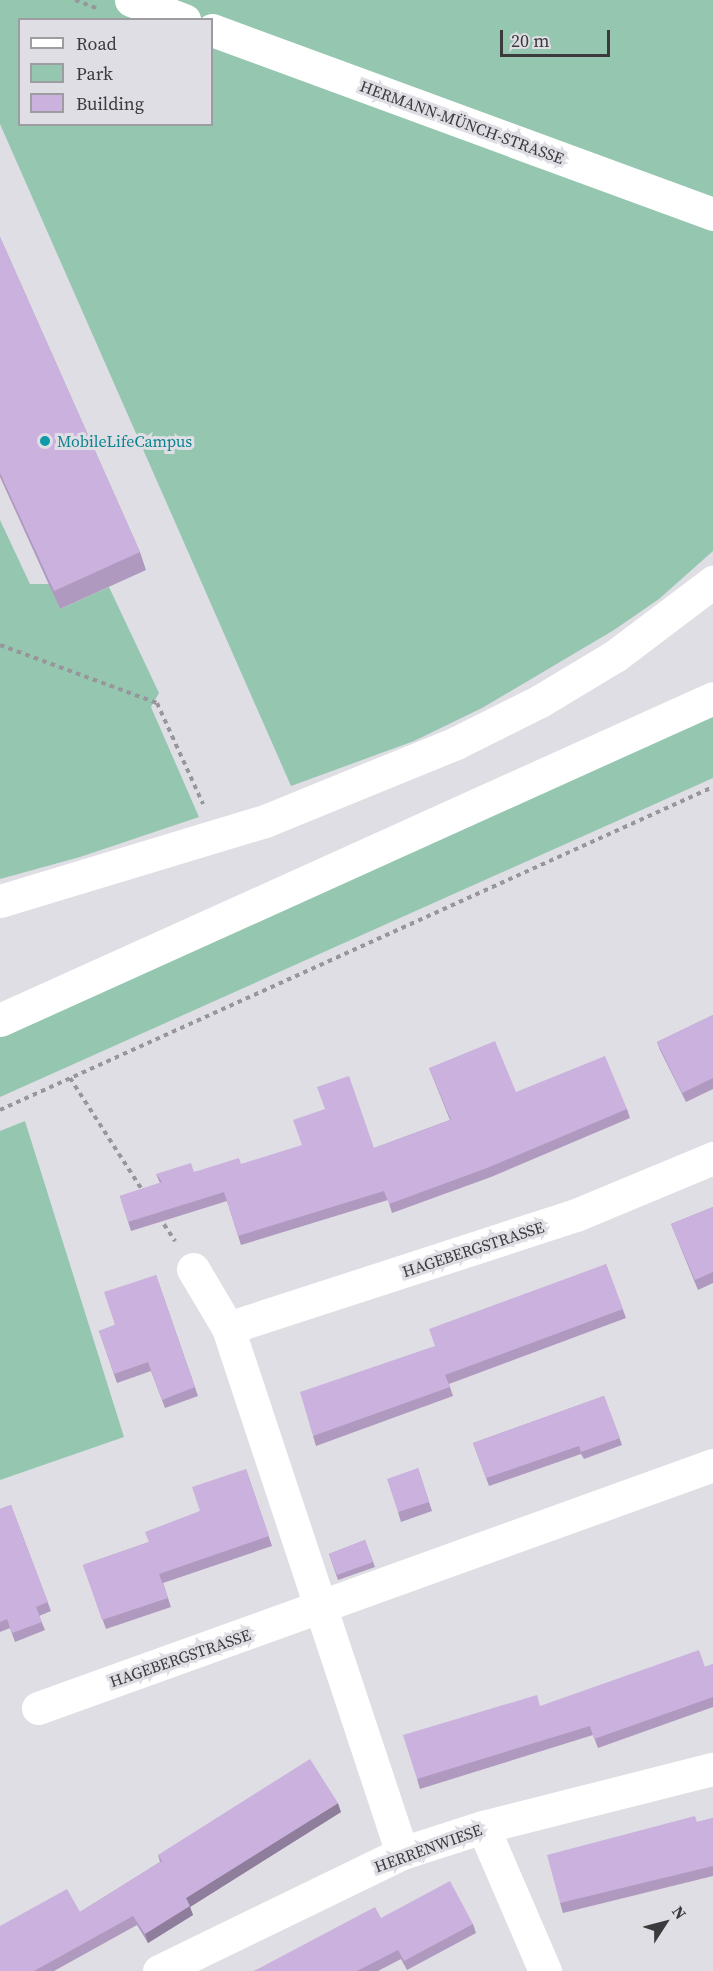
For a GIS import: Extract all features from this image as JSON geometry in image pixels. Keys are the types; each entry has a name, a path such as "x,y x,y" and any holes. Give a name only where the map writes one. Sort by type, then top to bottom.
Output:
{"street":[{"path":"131,0 179,18"},
{"name":"HERMANN-MÜNCH-STRASSE","path":"213,30 713,214"},
{"path":"0,901 265,821 349,790 456,743 605,662 655,629 713,582"},
{"path":"0,1020 713,698"},
{"name":"HAGEBERGSTRASSE","path":"228,1328 576,1215 713,1158"},
{"path":"193,1269 228,1328 402,1853"},
{"name":"HAGEBERGSTRASSE","path":"38,1708 322,1608 713,1465"},
{"name":"HERRENWIESE","path":"159,1971 402,1853 483,1827 713,1768"},
{"path":"483,1827 545,1971"}],"path":[{"path":"0,645 157,703 206,810"},
{"path":"0,1110 713,788"},
{"path":"70,1078 148,1199"},
{"path":"154,1209 193,1269"}],"green space":[{"path":"0,0 713,0 713,551 659,599 614,630 482,708 414,741 291,786 0,124"},
{"path":"0,520 30,584 49,584 60,609 109,587 159,693 151,707 199,817 80,857 0,879"},
{"path":"713,713 713,778 0,1097 0,1031"},
{"path":"25,1121 124,1437 0,1480 0,1131"}],"building":[{"name":"MobileLifeCampus","path":"0,237 140,552 54,591 0,473"},
{"path":"713,1015 713,1078 682,1093 657,1042"},
{"path":"495,1041 516,1092 605,1056 627,1109 487,1168 389,1204 384,1191 238,1236 224,1192 128,1222 120,1196 162,1182 156,1174 191,1163 194,1172 239,1158 241,1164 302,1145 293,1120 325,1109 317,1087 349,1076 374,1148 451,1120 429,1068"},
{"path":"713,1207 713,1272 695,1280 671,1224"},
{"path":"606,1264 623,1309 445,1375 450,1387 313,1436 300,1392 435,1346 429,1329"},
{"path":"156,1275 195,1387 162,1400 148,1362 114,1374 99,1331 115,1325 104,1292"},
{"path":"604,1396 620,1438 581,1452 579,1446 486,1478 473,1443"},
{"path":"418,1468 429,1502 398,1512 387,1479"},
{"path":"246,1469 269,1536 159,1574 168,1598 102,1620 83,1565 149,1542 145,1532 200,1511 192,1487"},
{"path":"11,1505 48,1602 36,1607 42,1622 12,1633 7,1619 0,1622 0,1509"},
{"path":"365,1540 373,1562 337,1575 329,1554"},
{"path":"699,1650 705,1667 713,1664 713,1697 594,1739 590,1726 417,1779 403,1735 537,1695 540,1706"},
{"path":"310,1759 338,1803 186,1898 190,1906 145,1934 133,1916 34,1971 0,1971 0,1926 67,1889 80,1912 162,1861 158,1855"},
{"path":"695,1816 697,1822 713,1818 713,1866 560,1903 547,1855"},
{"path":"450,1881 473,1924 404,1961 398,1950 357,1971 254,1971 375,1907 381,1918"}],"place":[{"name":"MobileLifeCampus","path":"45,441"}]}
